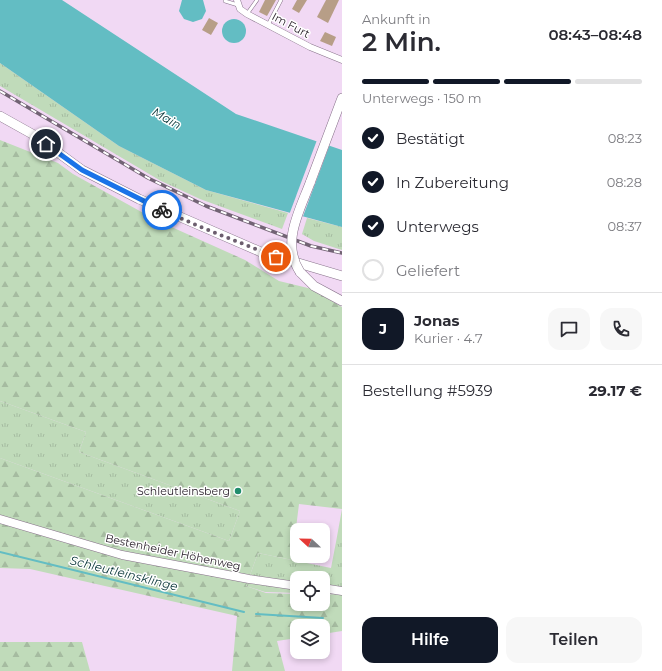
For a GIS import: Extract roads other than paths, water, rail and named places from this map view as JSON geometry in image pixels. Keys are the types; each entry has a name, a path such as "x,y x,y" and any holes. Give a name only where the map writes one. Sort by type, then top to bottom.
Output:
{"main road":[{"path":"342,98 292,232 291,242 292,257 300,272 314,286 342,301"},
{"path":"0,116 34,135 82,170 139,199 261,252 342,276"}],"street":[{"name":"Im Furt","path":"238,2 240,9 247,14 310,47 342,60"},
{"name":"Bestenheider Höhenweg","path":"0,520 122,555 249,579 290,585"},
{"path":"330,589 342,591"}],"lane":[{"path":"247,14 257,0"},
{"path":"268,25 281,0"},
{"path":"224,1 238,2"}],"water":[{"name":"Main","path":"0,0 62,0 236,114 342,150 342,227 206,190 119,146 0,63"},
{"path":"182,0 203,0 206,11 202,19 193,22 184,19 179,11"},
{"path":"234,19 243,22 246,31 243,40 234,43 225,40 222,31 225,22"}],"waterway":[{"name":"Schleutleinsklinge","path":"0,552 244,612"},
{"name":"Schleutleinsklinge","path":"256,614 323,618"}],"railway":[{"path":"0,91 148,178 206,206 311,246 342,253"}],"place":[{"name":"Schleutleinsberg","path":"238,491"}]}
